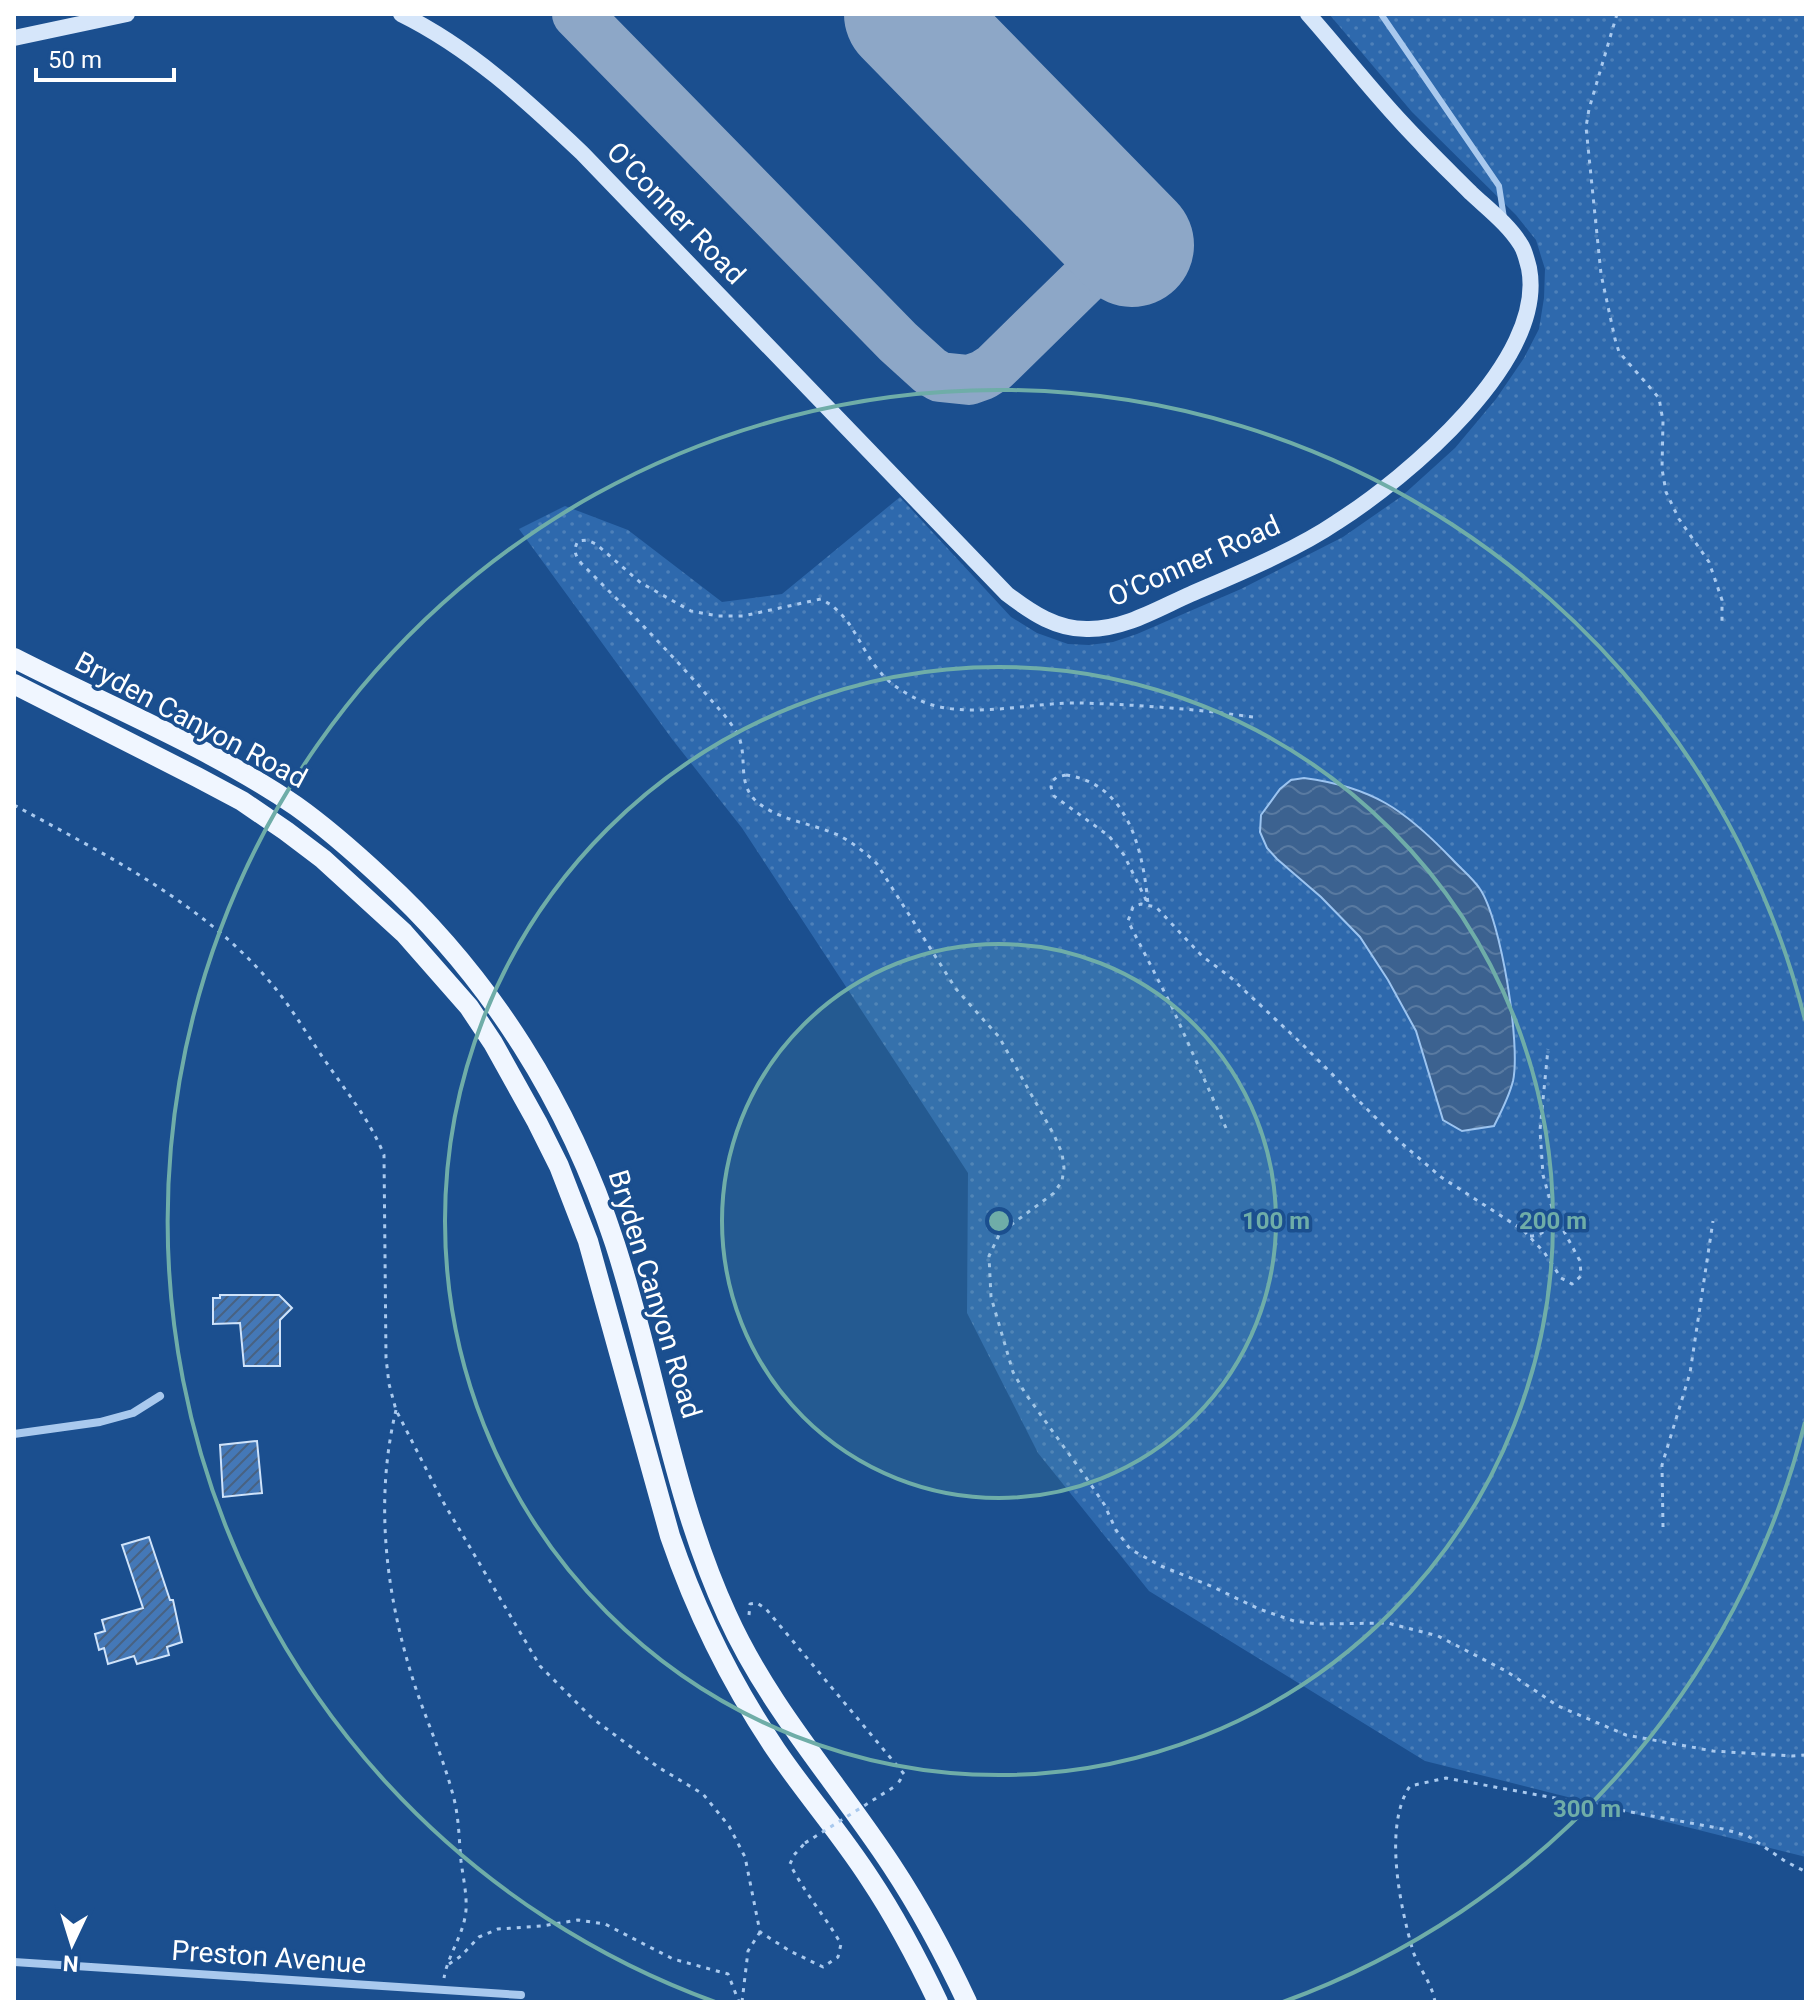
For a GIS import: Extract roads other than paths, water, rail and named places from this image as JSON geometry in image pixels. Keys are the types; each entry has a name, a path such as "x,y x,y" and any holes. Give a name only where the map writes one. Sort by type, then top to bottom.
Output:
{"main road":[{"name":"Bryden Canyon Road","path":"14,658 249,777 328,829 420,912 458,954 513,1029 540,1072 581,1153 602,1205 633,1300 697,1539 728,1618 754,1669 799,1739 890,1863 928,1923 967,2002"},
{"name":"Bryden Canyon Road","path":"14,684 209,783 286,831 323,859 404,933 469,1007 537,1122 559,1166 588,1241 670,1536 705,1625 732,1678 777,1751 870,1878 905,1935 938,2002"}],"street":[{"path":"14,38 127,14"},
{"name":"O'Conner Road","path":"401,14 430,28 509,84 582,153 1007,594 1043,620 1071,628 1110,627 1132,620 1235,575 1335,524 1392,484 1444,437 1484,390 1524,324 1529,270 1522,247 1505,225 1401,122 1308,14"},
{"path":"14,1434 100,1422 133,1413 160,1396"},
{"name":"Preston Avenue","path":"14,1962 521,1995"}],"lane":[{"path":"1381,14 1499,186 1505,225"}],"water":[{"path":"1304,778 1349,787 1385,803 1418,826 1480,889 1488,905 1502,954 1514,1040 1513,1081 1494,1126 1462,1131 1443,1120 1416,1031 1388,980 1360,937 1267,848 1260,832 1261,815 1280,789 1291,780"}]}
